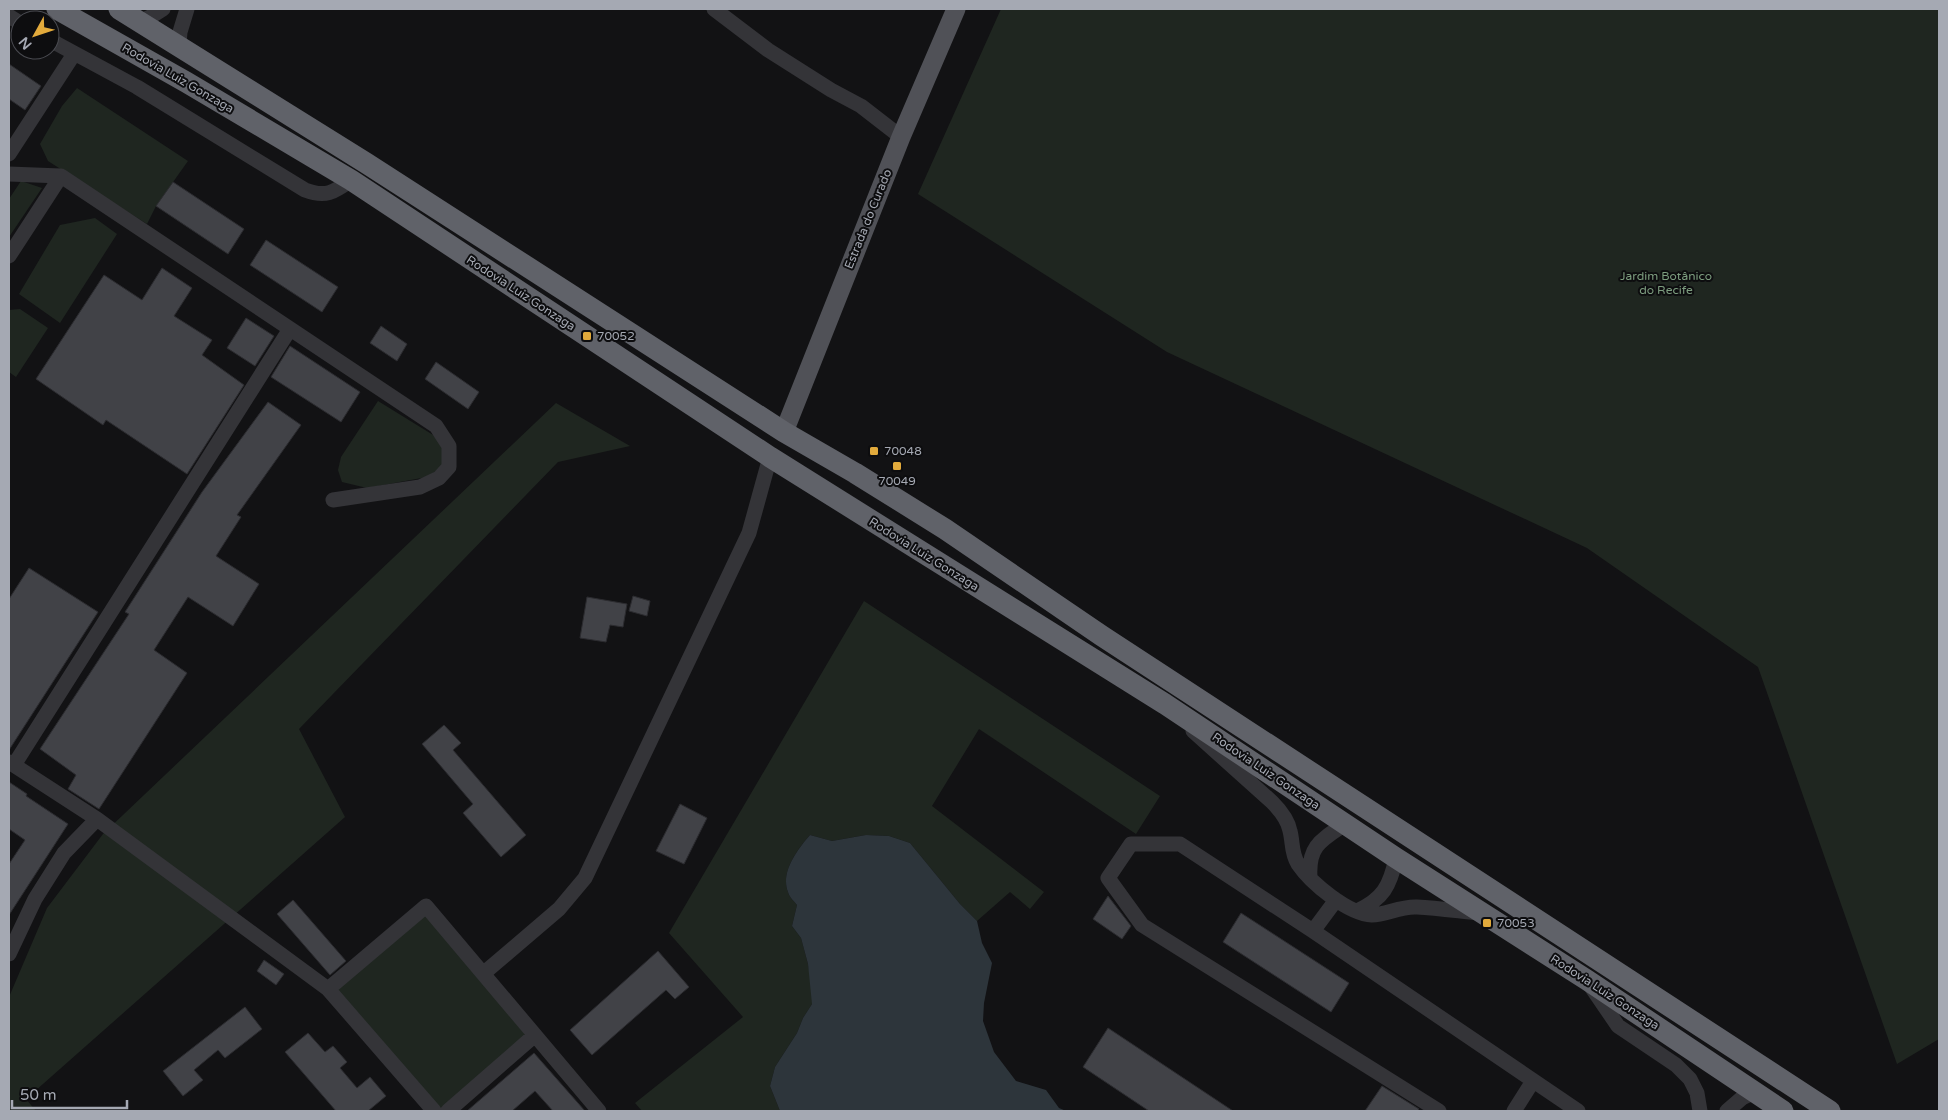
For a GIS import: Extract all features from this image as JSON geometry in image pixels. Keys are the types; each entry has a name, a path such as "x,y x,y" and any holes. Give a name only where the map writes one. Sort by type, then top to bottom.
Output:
{"highway":[{"name":"Rodovia Luiz Gonzaga","path":"58,9 351,180 770,457 1165,704 1396,858 1587,980 1783,1111"},
{"name":"Rodovia Luiz Gonzaga","path":"119,9 366,163 784,432 855,473 945,529 1102,636 1830,1111"}],"main road":[{"name":"Estrada do Curado","path":"784,432 901,137 956,9"}],"lane":[{"path":"141,21 163,9"},
{"path":"179,45 180,32 187,9"},
{"path":"714,9 768,50 831,90 861,106 901,137"},
{"path":"60,46 137,86 305,190 318,195 336,191 351,180"},
{"path":"9,154 74,54"},
{"path":"9,174 61,176 436,426 449,446 449,467 440,478 420,488 333,500"},
{"path":"9,256 61,176"},
{"path":"290,329 11,763 97,819 328,989 434,1111"},
{"path":"484,973 559,909 585,878 749,533 770,457"},
{"path":"1165,704 1213,750 1272,802 1283,815 1290,829 1295,858 1310,877 1336,900 1356,911 1374,915 1398,908 1416,907 1483,913"},
{"path":"9,954 35,900 64,853 97,819"},
{"path":"1310,877 1309,865 1314,849 1320,842 1345,824"},
{"path":"1439,1111 1142,925 1108,878 1131,844 1180,844 1313,931 1578,1111"},
{"path":"1356,911 1374,901 1387,888 1396,858"},
{"path":"1313,931 1336,900"},
{"path":"328,989 426,906 599,1111"},
{"path":"1587,980 1618,1026 1676,1065 1690,1079 1697,1093 1700,1111"},
{"path":"448,1111 535,1035"},
{"path":"1514,1111 1533,1080"},
{"path":"1727,1111 1742,1098 1755,1092"}],"green space":[{"name":"Jardim Botânico do Recife","path":"1001,9 1939,9 1939,1039 1897,1064 1758,667 1587,548 1167,352 918,194"},
{"path":"77,88 188,161 156,206 147,224 48,161 40,144 62,106"},
{"path":"21,181 42,188 9,237 9,199"},
{"path":"95,218 117,234 60,323 19,294 60,225"},
{"path":"20,309 48,328 16,377 9,372 9,310"},
{"path":"378,401 438,438 444,450 442,467 427,477 367,488 342,482 338,470 341,457"},
{"path":"556,403 630,446 558,462 299,729 345,817 26,1099 36,1111 9,1111 9,997 47,908 103,834"},
{"path":"864,601 1160,796 1136,834 979,729 932,806 1044,892 1030,909 1010,892 977,921 960,904 910,843 889,836 866,835 832,841 810,835 791,861 786,884 789,896 797,905 792,926 801,938 808,964 812,987 812,1004 803,1018 797,1033 775,1067 770,1086 780,1111 642,1111 635,1103 743,1017 669,933"},
{"path":"426,906 535,1035 448,1111 434,1111 328,989"}],"shaded area":[{"path":"810,835 832,841 866,835 889,836 910,843 960,904 977,921 982,943 992,963 984,1003 983,1021 994,1052 1016,1081 1046,1090 1059,1108 1066,1111 780,1111 770,1086 775,1067 797,1033 803,1018 812,1004 808,964 801,938 792,926 797,905 789,896 786,884 788,869 800,847"}],"building":[{"path":"9,64 41,86 25,110 9,99"},
{"path":"173,182 244,229 228,254 156,206"},
{"path":"266,240 338,287 322,312 250,265"},
{"path":"162,268 192,288 174,316 212,340 202,355 244,385 187,474 106,420 103,425 36,379 104,275 142,300"},
{"path":"246,318 274,336 255,366 227,348"},
{"path":"381,326 407,344 397,361 370,343"},
{"path":"290,346 360,392 341,422 271,377"},
{"path":"436,362 479,392 468,409 425,379"},
{"path":"268,402 301,425 237,515 241,517 216,556 259,584 233,626 188,597 154,650 187,673 99,809 68,789 76,775 40,749 129,614 125,612 202,492"},
{"path":"29,568 98,612 9,750 9,599"},
{"path":"633,596 650,601 647,616 629,611"},
{"path":"587,597 627,604 623,627 610,625 606,642 580,638"},
{"path":"444,725 461,743 453,750 526,835 501,857 463,813 473,804 422,744"},
{"path":"9,782 27,794 26,796 68,824 9,915 9,864 25,840 9,829"},
{"path":"680,804 707,818 684,864 656,851"},
{"path":"1108,896 1131,926 1122,939 1093,919"},
{"path":"293,900 346,961 330,975 277,914"},
{"path":"1241,913 1349,983 1331,1012 1223,942"},
{"path":"658,951 689,987 675,999 666,990 592,1055 570,1030"},
{"path":"264,960 284,974 276,985 257,971"},
{"path":"245,1007 262,1029 225,1058 218,1050 194,1070 203,1080 183,1096 163,1071"},
{"path":"1108,1028 1233,1111 1149,1111 1083,1067"},
{"path":"308,1033 325,1052 333,1046 347,1062 340,1068 357,1088 370,1077 386,1096 368,1111 336,1111 285,1052"},
{"path":"534,1053 585,1111 553,1111 535,1091 512,1111 467,1111"},
{"path":"1382,1086 1419,1109 1417,1111 1365,1111"}],"place":[{"name":"70052","path":"587,336"},
{"name":"70048","path":"874,451"},
{"name":"70049","path":"897,466"},
{"name":"70053","path":"1487,923"}]}
